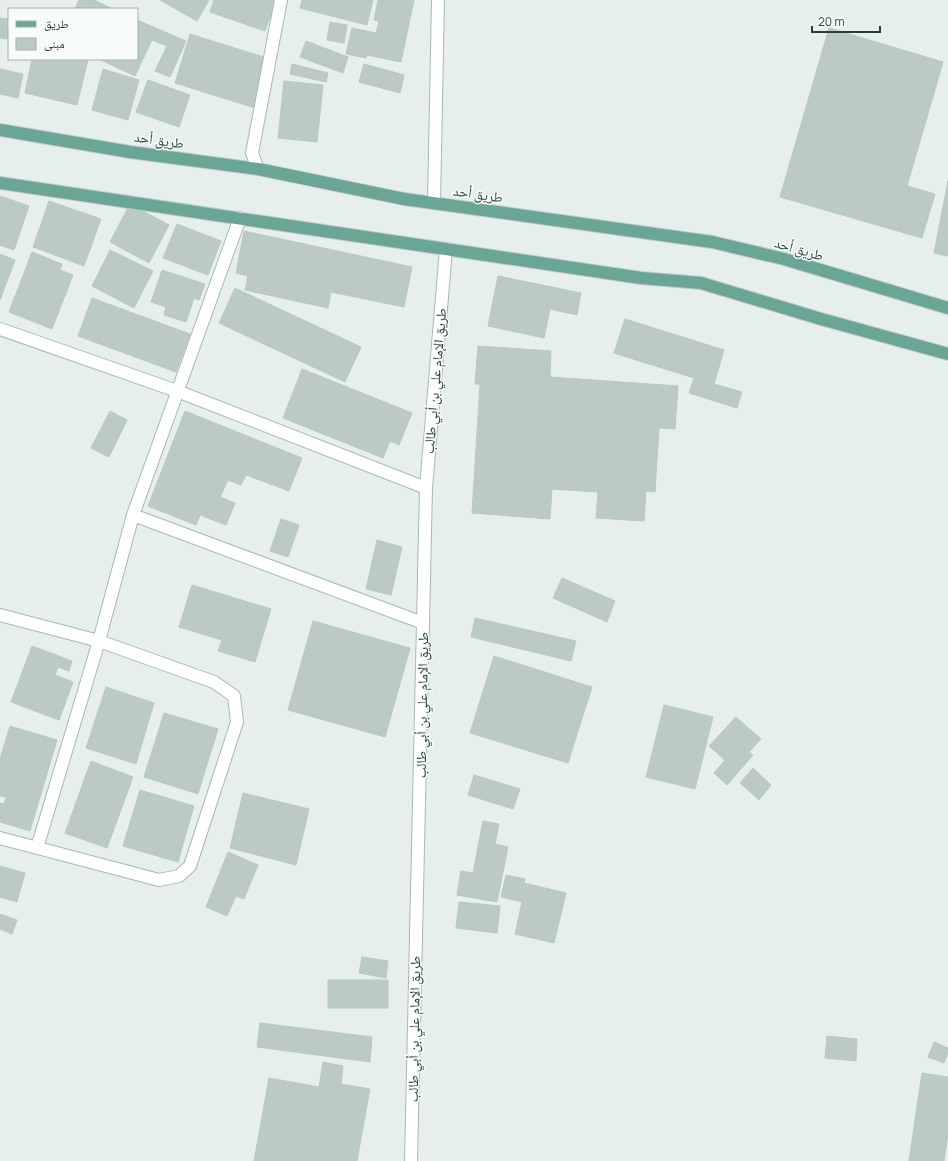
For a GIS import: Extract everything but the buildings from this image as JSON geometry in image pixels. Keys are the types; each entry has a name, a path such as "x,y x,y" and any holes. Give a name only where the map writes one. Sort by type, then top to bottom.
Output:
{"main road":[{"name":"طريق أحد","path":"0,130 130,152 258,169 404,199 712,242 784,259 948,308"},
{"path":"0,183 641,278 701,283 821,319 948,354"}],"street":[{"path":"258,169 252,153 281,0"},
{"path":"434,203 438,0"},
{"path":"37,848 99,641 132,515 240,218"},
{"name":"طريق الإمام علي بن أبي طالب","path":"411,1161 426,488 446,249"},
{"path":"0,329 177,391 426,488"},
{"path":"132,515 424,623"},
{"path":"0,615 99,641 214,682 234,696 237,722 190,866 179,876 159,880 0,838"}]}
